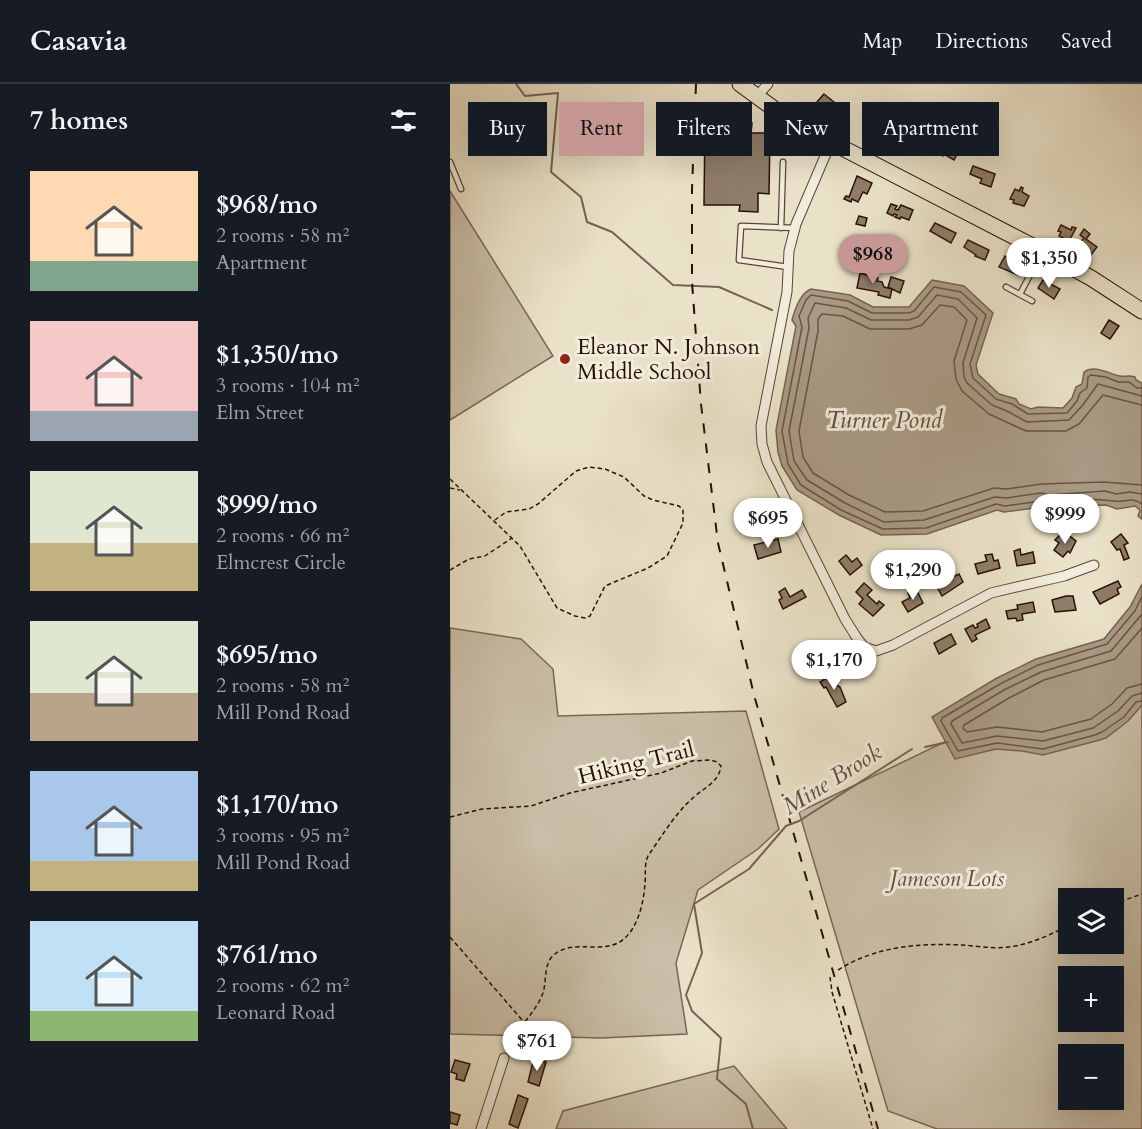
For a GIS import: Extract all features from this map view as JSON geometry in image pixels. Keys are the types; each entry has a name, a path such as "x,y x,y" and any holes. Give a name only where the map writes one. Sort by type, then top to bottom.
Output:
{"main road":[{"path":"740,84 765,102"},
{"path":"850,152 1042,251 1091,278 1142,311"}],"street":[{"path":"757,96 768,84"},
{"path":"825,156 795,228 789,251 787,292 761,426 762,444 767,462 844,619 864,647 876,651 893,645 991,593 1064,576 1094,565"},
{"path":"481,1129 504,1058"}],"lane":[{"path":"450,162 460,189"},
{"path":"781,228 783,162"},
{"path":"788,267 739,260 741,226 795,228"},
{"path":"1020,294 1042,251"},
{"path":"1006,287 1032,301"}],"path":[{"path":"450,479 512,538 529,559 557,608 585,618 590,616 605,586 662,561 671,550 681,528 683,516 680,506 653,500 644,496 624,477 605,469 589,467 576,471 538,504 529,509 506,512 495,520"},
{"path":"450,488 461,490"},
{"path":"450,570 469,559 485,556 512,538"},
{"name":"Hiking Trail","path":"450,817 482,809 531,806 570,793 661,773 692,761 711,760 721,766 716,780 682,809 648,856 645,864 645,885 641,909 630,933 616,944 605,948 572,947 555,955 547,968 542,993 537,1004 523,1022 504,1058"},
{"path":"1124,900 1142,894"},
{"path":"838,970 862,957 894,947 933,944 1006,947 1039,939 1058,930"},
{"path":"450,937 523,1022"},
{"path":"830,978 832,992 873,1129"}],"green space":[{"path":"450,191 553,356 450,420"},
{"path":"450,628 521,639 553,669 558,716 746,711 779,829 758,849 698,890 676,963 687,1034 601,1038 450,1034"},
{"name":"Jameson Lots","path":"1142,647 1142,1129 937,1129 888,1111 799,812"},
{"path":"734,1066 787,1129 556,1129 563,1111"}],"water":[{"name":"Turner Pond","path":"932,280 964,286 993,313 976,365 978,374 999,394 1016,399 1019,404 1031,409 1063,408 1072,398 1076,387 1082,384 1084,372 1093,369 1120,376 1135,377 1142,383 1142,519 1138,516 1140,510 1135,506 1117,509 1106,505 1042,507 1004,512 997,510 927,534 881,535 839,515 797,490 782,466 776,430 796,326 792,320 801,298 811,289 850,295 873,307 909,307"},
{"path":"1142,584 1142,705 1128,721 1106,738 1043,755 996,749 955,759 932,717 997,678 1036,659 1104,639 1130,607"}],"building":[{"path":"824,94 834,102 817,102"},
{"path":"752,133 764,133 764,156 770,156 769,194 758,193 758,212 739,211 740,205 704,205 705,156 752,156"},
{"path":"973,166 995,174 991,187 980,183 982,179 970,174"},
{"path":"857,176 872,183 867,194 863,192 858,202 852,199 851,202 844,199 846,196 849,197"},
{"path":"1021,187 1022,192 1029,196 1024,206 1013,203 1014,200 1010,199 1015,189 1019,191"},
{"path":"891,204 897,206 895,209 898,210 901,205 913,210 909,220 887,213"},
{"path":"859,216 867,218 865,226 856,224"},
{"path":"935,223 956,233 951,243 930,231"},
{"path":"1061,225 1071,230 1072,227 1076,228 1069,241 1059,236 1061,232 1058,231"},
{"path":"1084,229 1090,234 1086,239 1097,247 1091,255 1079,244 1084,238 1080,235"},
{"path":"968,240 989,250 985,260 975,256 964,247"},
{"path":"1005,256 1022,268 1018,275 999,267"},
{"path":"860,273 878,278 877,281 882,282 884,287 892,289 890,298 878,295 879,292 857,288"},
{"path":"891,277 904,281 900,293 888,287"},
{"path":"1043,280 1060,289 1054,299 1038,288"},
{"path":"1109,320 1119,326 1110,339 1101,333"},
{"path":"1067,534 1076,541 1070,553 1068,551 1063,557 1054,550 1059,543 1055,540 1060,535 1064,538"},
{"path":"1121,534 1128,543 1124,545 1129,558 1124,560 1120,549 1117,550 1111,542"},
{"path":"778,539 781,552 758,559 754,545"},
{"path":"1020,549 1021,555 1033,552 1035,563 1017,566 1014,551"},
{"path":"992,554 994,561 998,560 1000,568 978,574 975,564 987,561 985,555"},
{"path":"846,555 852,562 857,558 862,565 850,575 839,561"},
{"path":"951,572 953,577 959,574 963,582 942,596 937,587 945,583 942,577"},
{"path":"1118,581 1121,587 1117,589 1119,594 1100,604 1093,592"},
{"path":"864,583 872,590 867,595 877,604 879,601 884,605 873,616 859,604 863,599 856,592"},
{"path":"785,588 790,597 802,590 806,597 783,609 779,600 782,598 779,592"},
{"path":"916,589 923,603 908,612 902,602 910,598 908,593"},
{"path":"1073,596 1076,610 1055,612 1052,600"},
{"path":"1033,602 1035,612 1022,614 1023,620 1008,619 1006,611 1018,609 1017,605"},
{"path":"986,619 990,628 975,635 977,639 972,642 965,629 973,625 975,628 978,627 977,624"},
{"path":"951,634 956,644 939,654 934,643"},
{"path":"830,676 840,687 846,702 837,707 826,687 824,688 820,682"},
{"path":"534,1058 546,1062 539,1086 528,1082"},
{"path":"455,1060 470,1064 464,1081 456,1079 457,1074 451,1072"},
{"path":"518,1095 528,1099 518,1128 509,1124"},
{"path":"450,1112 460,1115 457,1125 450,1123"}],"waterway":[{"name":"Mine Brook","path":"516,84 525,96 558,93 551,172 581,197 587,222 612,232 673,285 719,287 772,310"},
{"name":"Mine Brook","path":"925,747 948,742"},
{"name":"Mine Brook","path":"753,1129 746,1104 717,1079 721,1038 692,1011 686,995 702,953 694,904 749,869 786,826 799,821 912,749"}],"railway":[{"path":"696,84 692,189 692,282 701,404 718,543 754,695 878,1129"}],"place":[{"name":"Eleanor N. Johnson Middle School","path":"565,359"}]}
